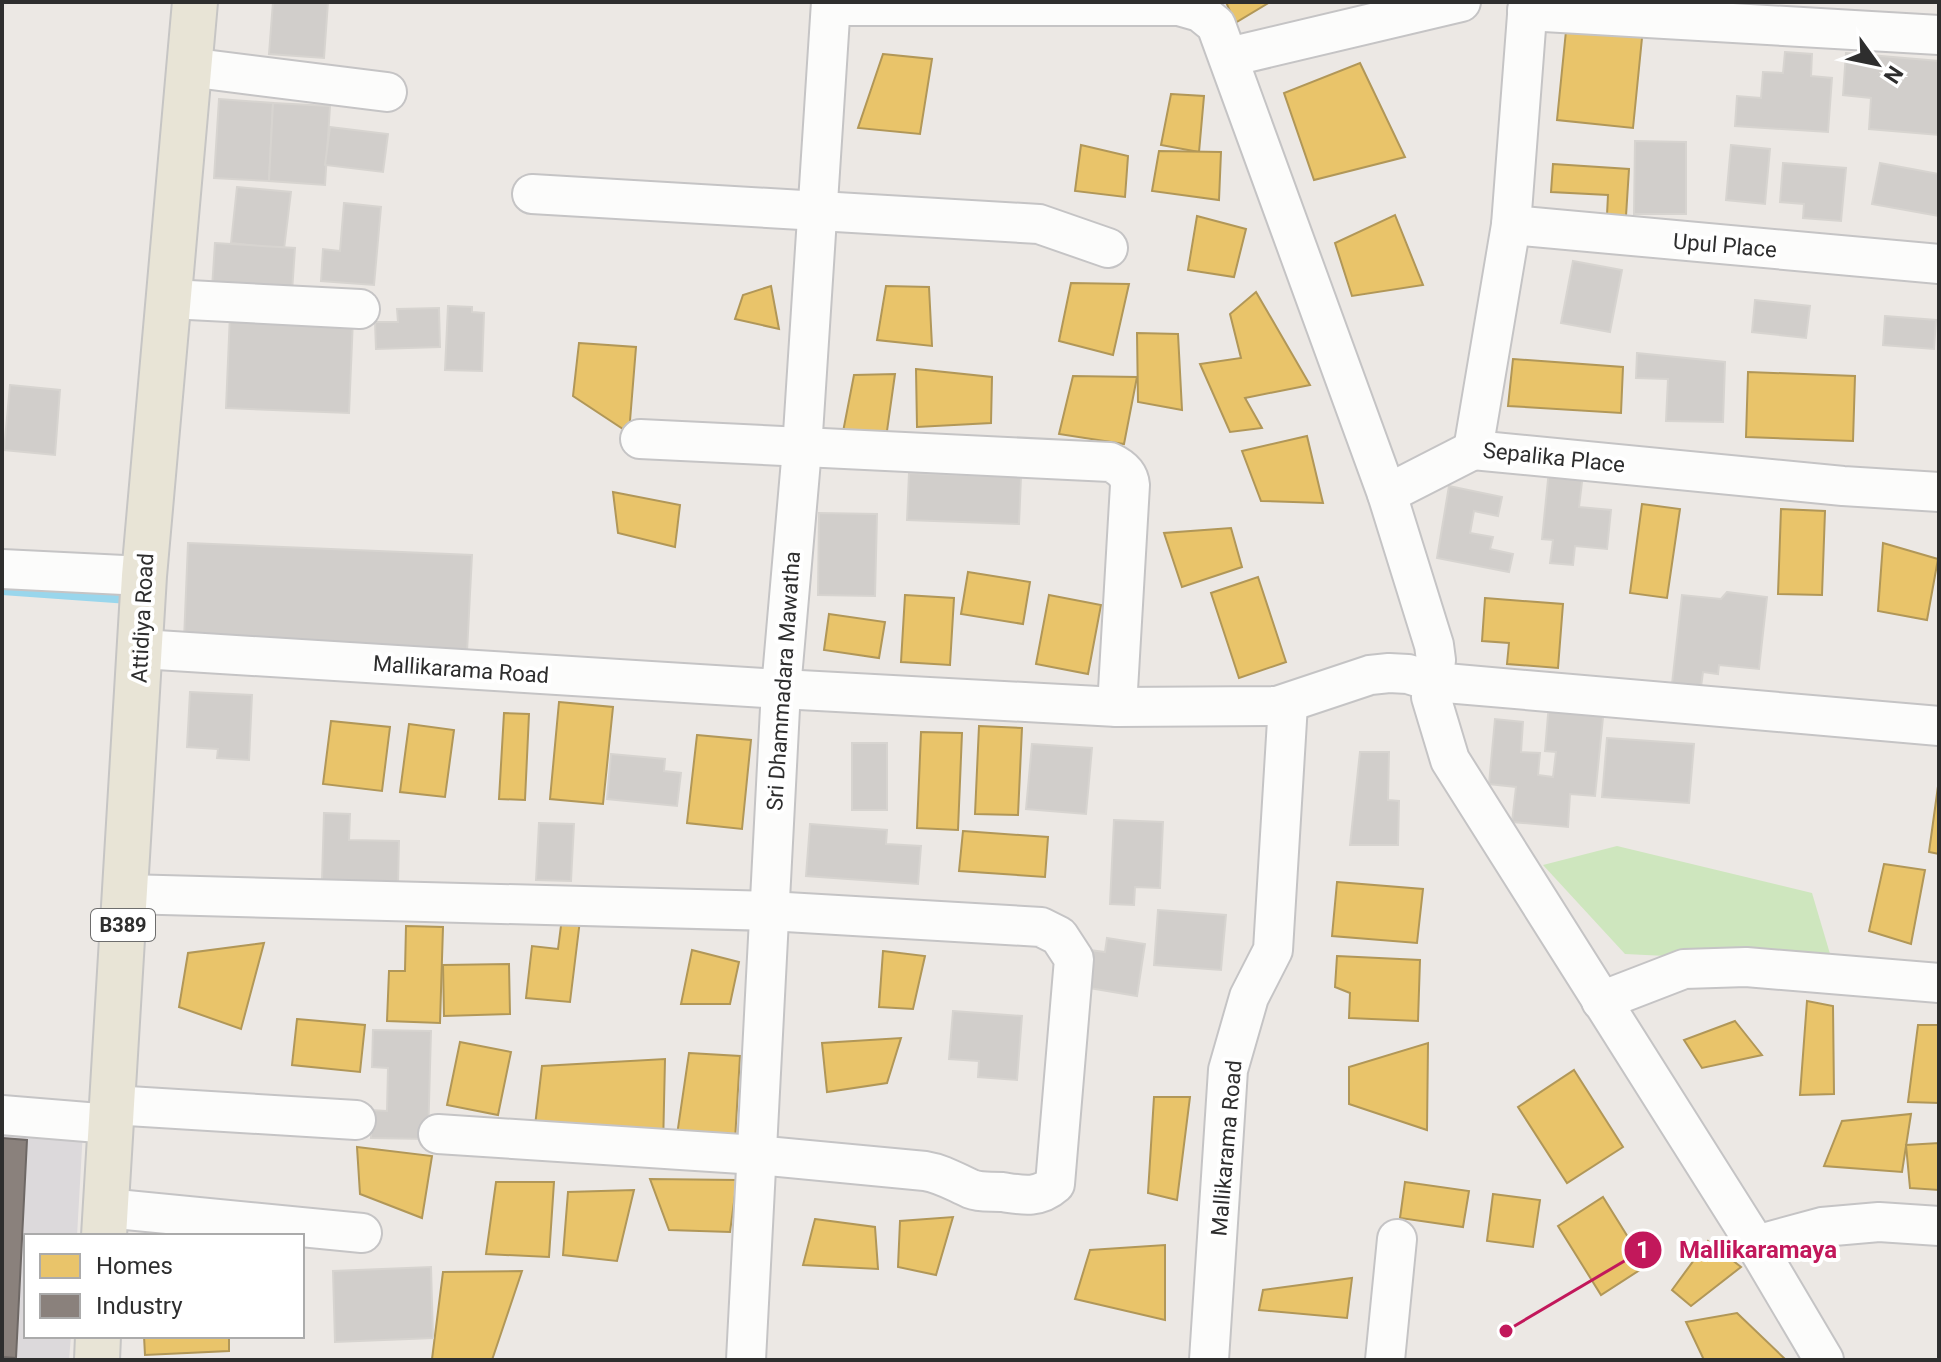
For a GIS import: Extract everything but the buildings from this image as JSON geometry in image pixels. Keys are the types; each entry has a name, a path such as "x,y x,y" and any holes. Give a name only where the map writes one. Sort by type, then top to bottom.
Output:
{"main road":[{"name":"Attidiya Road","path":"105,1222 142,607 195,2"},
{"path":"97,1360 98,1338"}],"street":[{"path":"1229,57 1461,2"},
{"path":"831,4 1179,6 1200,12 1216,25 1387,494 1434,645 1436,660 1431,697 1450,760 1756,1245 1824,1360"},
{"name":"Sri Dhammadara Mawatha","path":"746,1360 781,689 802,449 831,4"},
{"path":"1527,7 1939,35"},
{"name":"Sepalika Place","path":"1527,7 1511,225 1473,450 1843,486 1939,492"},
{"path":"188,67 387,92"},
{"path":"532,194 1039,224 1108,248"},
{"name":"Upul Place","path":"1511,225 1939,264"},
{"path":"170,299 360,309"},
{"path":"640,439 1110,462 1124,471 1130,485 1117,707"},
{"path":"1387,494 1473,450"},
{"name":"Mallikarama Road","path":"2,569 142,607 781,689 1117,707 1288,704 1370,675 1408,674 1434,682 1939,726"},
{"name":"Mallikarama Road","path":"1209,1360 1228,1070 1249,997 1273,950 1288,704"},
{"path":"125,894 769,911 1041,927 1059,936 1074,959 1055,1184 1040,1194 1022,1197 982,1192 942,1174 925,1171 757,1155 438,1134"},
{"path":"1601,1001 1684,969 1746,967 1939,983"},
{"path":"2,1115 356,1120"},
{"path":"105,1222 362,1233"},
{"path":"1756,1245 1822,1227 1879,1222 1939,1226"},
{"path":"1385,1360 1397,1239"}],"shaded area":[{"path":"2,1125 83,1130 77,1234 24,1234 24,1338 71,1338 69,1360 2,1360"}],"green space":[{"path":"1617,846 1812,893 1833,964 1625,954 1543,865"}],"waterway":[{"path":"2,591 129,600"}],"place":[{"name":"Mallikaramaya","path":"1506,1331"}]}
